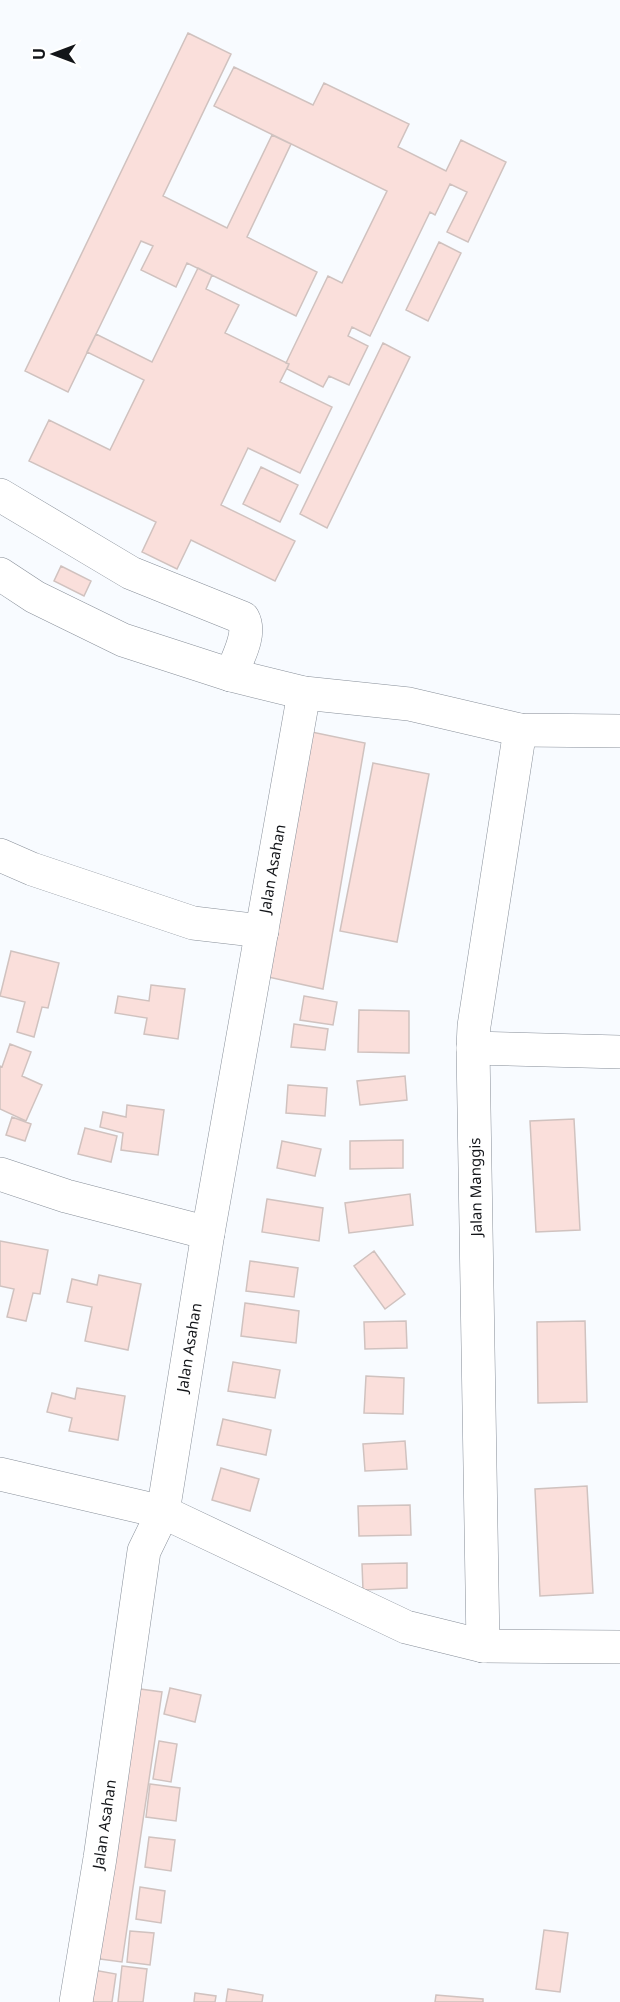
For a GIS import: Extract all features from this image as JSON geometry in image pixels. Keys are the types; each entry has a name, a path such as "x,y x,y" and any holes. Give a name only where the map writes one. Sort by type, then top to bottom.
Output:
{"street":[{"path":"0,495 131,573 243,618 246,623 245,635 231,675"},
{"path":"0,574 35,597 123,640 231,675 304,693 409,704 520,730 620,731"},
{"name":"Jalan Asahan","path":"76,2002 100,1858 144,1551 163,1512 208,1233 304,693"},
{"name":"Jalan Manggis","path":"483,1646 473,1047 474,1026 520,730"},
{"path":"0,855 32,870 193,923 262,931"},
{"path":"473,1047 620,1052"},
{"path":"0,1174 66,1196 208,1233"},
{"path":"0,1473 163,1512 406,1627 483,1646 620,1647"}],"building":[{"path":"188,33 231,54 163,196 227,228 272,135 291,144 247,237 317,272 296,316 187,263 176,287 141,270 153,246 141,241 68,392 25,371"},
{"path":"234,67 313,105 324,83 409,124 398,147 446,171 461,140 506,162 468,242 447,232 467,192 450,184 435,215 430,212 370,336 352,327 348,336 368,346 349,385 329,376 323,387 287,369 289,364 286,363 328,276 342,283 387,191 214,106"},
{"path":"439,242 461,253 428,321 406,310"},
{"path":"198,268 212,275 206,289 239,305 225,333 289,364 280,382 332,407 300,473 248,448 221,505 295,541 275,581 191,540 177,569 142,552 156,522 29,461 49,420 110,450 144,380 87,352 96,334 152,362"},
{"path":"383,343 410,357 327,528 300,514"},
{"path":"261,467 298,485 280,522 243,504"},
{"path":"61,566 91,581 84,596 54,581"},
{"path":"302,730 365,743 323,989 259,975"},
{"path":"373,763 429,774 397,942 340,931"},
{"path":"11,951 59,963 48,1008 42,1007 34,1037 17,1032 25,1002 0,996"},
{"path":"151,985 185,989 178,1039 144,1034 147,1018 115,1013 118,996 149,1001"},
{"path":"304,996 337,1002 333,1025 300,1020"},
{"path":"359,1010 409,1011 409,1053 358,1052"},
{"path":"294,1024 328,1029 325,1050 291,1047"},
{"path":"10,1044 31,1052 22,1076 42,1085 26,1121 0,1109 0,1066 2,1067"},
{"path":"405,1076 407,1100 360,1105 357,1081"},
{"path":"288,1085 327,1088 325,1116 286,1113"},
{"path":"127,1105 164,1110 158,1155 121,1150 123,1133 100,1127 103,1112 126,1117"},
{"path":"12,1117 31,1124 25,1141 6,1135"},
{"path":"574,1119 580,1230 536,1232 530,1121"},
{"path":"85,1128 117,1136 111,1162 78,1154"},
{"path":"403,1140 403,1168 350,1169 350,1141"},
{"path":"282,1141 321,1149 315,1176 277,1168"},
{"path":"410,1194 413,1225 349,1233 345,1203"},
{"path":"267,1199 323,1208 319,1241 262,1232"},
{"path":"0,1241 48,1250 40,1294 33,1293 26,1321 7,1317 14,1289 0,1286"},
{"path":"374,1251 405,1294 385,1309 354,1266"},
{"path":"250,1261 298,1268 294,1297 246,1291"},
{"path":"99,1275 141,1284 128,1350 85,1341 92,1307 67,1302 72,1279 97,1285"},
{"path":"245,1303 299,1311 296,1343 241,1336"},
{"path":"406,1321 407,1348 365,1349 364,1322"},
{"path":"585,1321 587,1402 538,1403 537,1322"},
{"path":"233,1362 280,1370 275,1398 228,1391"},
{"path":"366,1376 404,1378 403,1414 364,1413"},
{"path":"77,1388 125,1396 118,1440 69,1431 72,1418 47,1412 52,1393 75,1399"},
{"path":"223,1419 271,1430 266,1455 217,1445"},
{"path":"405,1441 407,1469 365,1471 363,1444"},
{"path":"221,1468 259,1479 250,1511 212,1500"},
{"path":"587,1486 593,1593 540,1596 535,1489"},
{"path":"410,1505 411,1535 359,1536 358,1506"},
{"path":"407,1563 407,1588 363,1590 362,1564"},
{"path":"133,1688 162,1692 122,1962 93,1958"},
{"path":"170,1688 201,1695 195,1722 164,1714"},
{"path":"159,1741 177,1744 171,1782 153,1779"},
{"path":"150,1784 180,1788 176,1821 146,1817"},
{"path":"149,1837 175,1840 171,1871 145,1867"},
{"path":"140,1887 165,1891 161,1923 136,1919"},
{"path":"544,1930 568,1933 560,1992 536,1989"},
{"path":"130,1931 154,1933 150,1965 127,1962"},
{"path":"122,1966 147,1969 143,2002 118,2002"},
{"path":"88,1969 116,1974 112,2002 83,2002"},
{"path":"228,1989 263,1995 262,2002 226,2002"},
{"path":"195,1993 216,1996 215,2002 194,2002"},
{"path":"436,1995 483,1999 483,2002 435,2002"}]}
